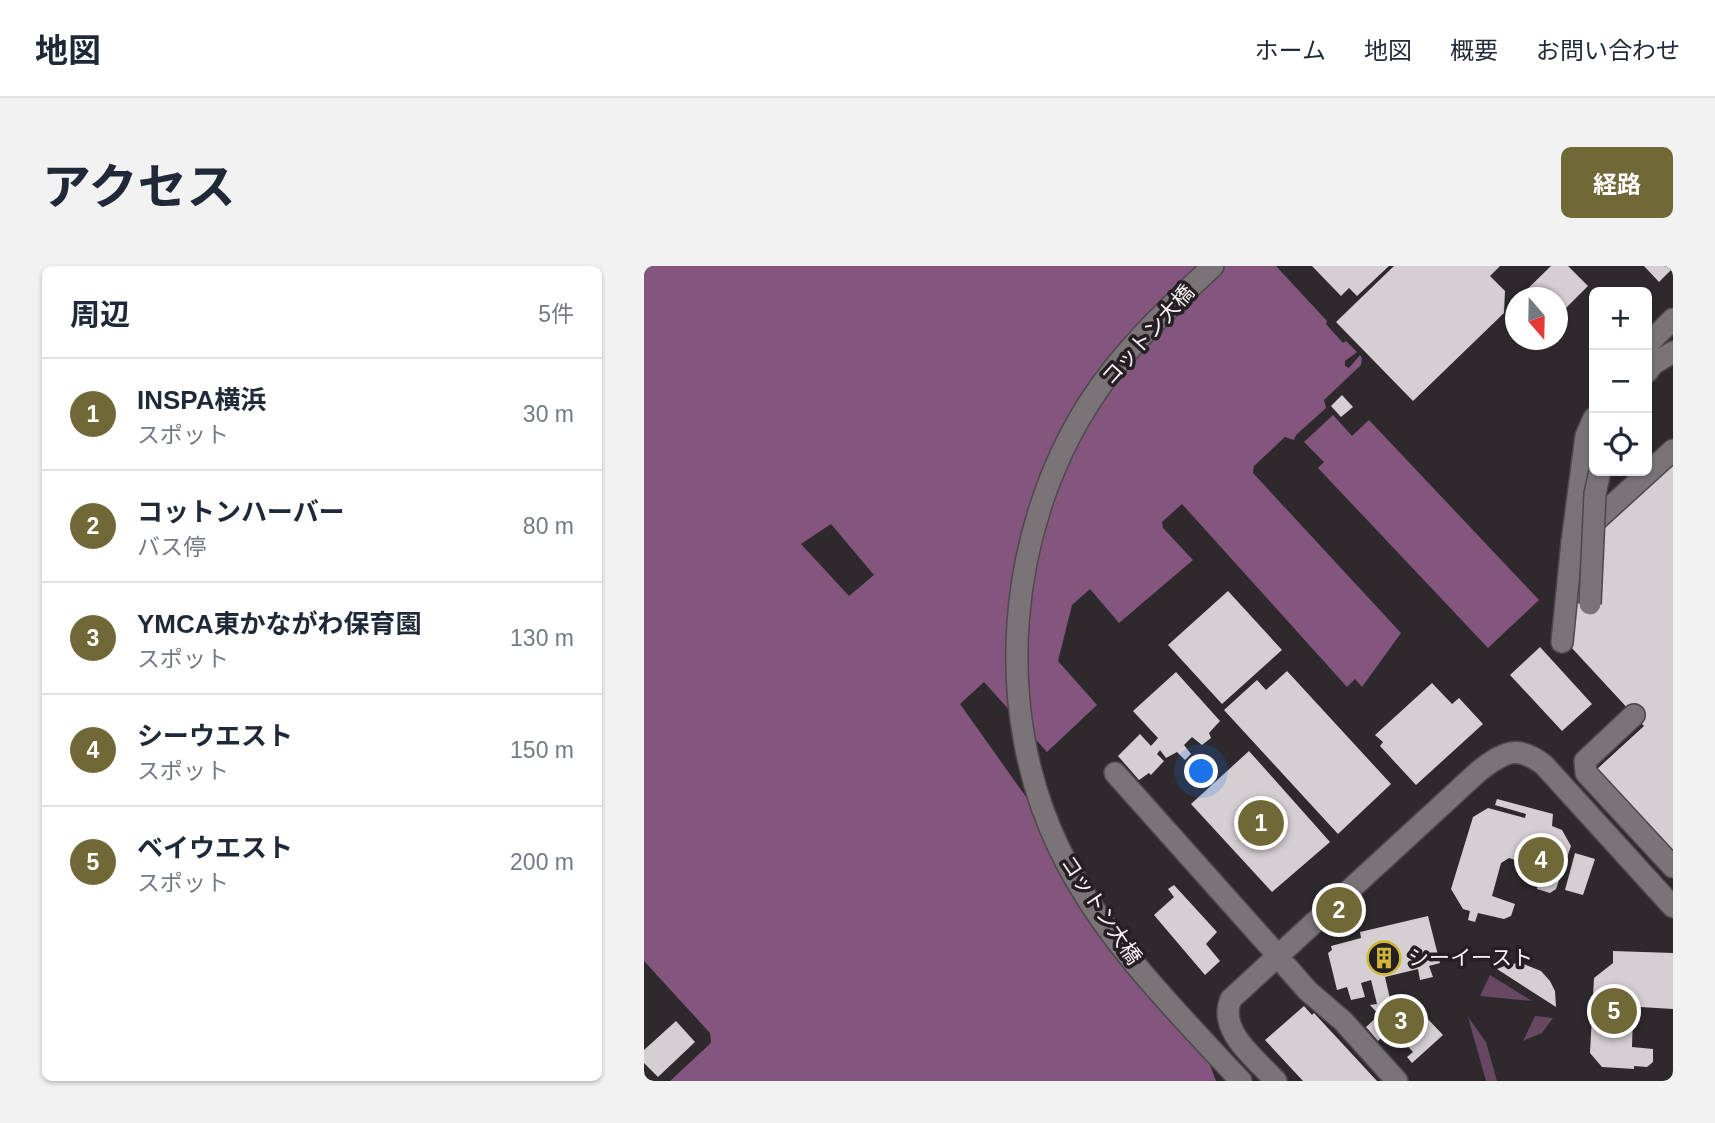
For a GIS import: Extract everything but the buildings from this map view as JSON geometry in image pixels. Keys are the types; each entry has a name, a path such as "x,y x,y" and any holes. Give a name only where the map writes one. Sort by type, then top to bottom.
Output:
{"street":[{"name":"コットン大橋","path":"1213,266 1142,335 1112,370 1089,402 1069,438 1039,509 1026,557 1018,630 1018,682 1032,774 1043,809 1072,874 1103,922 1141,970 1241,1081"},
{"path":"1652,340 1673,319"},
{"path":"1652,365 1673,352"},
{"path":"1563,642 1572,542 1589,429"},
{"path":"1572,542 1673,450"},
{"path":"1590,604 1595,494 1599,476"},
{"path":"1634,715 1585,761 1586,772 1673,867"},
{"path":"1276,1081 1229,1026 1227,1013 1233,997 1479,771 1505,754 1526,753 1544,765 1673,907"},
{"path":"1115,774 1272,949"},
{"path":"1286,966 1323,1006 1343,1021 1397,1081"},
{"path":"1251,1053 1256,1066 1256,1081"}],"shaded area":[{"path":"644,266 1276,266 1327,321 1326,324 1343,343 1346,341 1357,352 1345,361 1345,366 1349,368 1360,355 1362,358 1361,365 1324,400 1326,408 1296,435 1294,440 1285,437 1254,466 1253,473 1401,633 1362,687 1355,679 1347,687 1182,504 1162,522 1163,528 1193,560 1119,623 1090,589 1072,605 1058,661 1097,705 1047,752 984,682 960,704 1203,1046 1216,1081 670,1081 711,1043 710,1033 644,961","holes":["1138,325 1153,338 1147,345 1132,335","831,524 874,575 849,596 801,544"]},
{"path":"1333,415 1352,436 1369,420 1539,600 1488,648 1318,468 1324,462 1304,442"},
{"path":"1490,975 1532,1001 1480,996"},
{"path":"1535,1016 1553,1018 1542,1033 1523,1041"},
{"path":"1468,1017 1486,1042 1497,1081 1486,1081"}],"place":[{"name":"INSPA横浜","path":"1261,823"},
{"name":"シーウエスト","path":"1541,860"},
{"name":"コットンハーバー","path":"1339,910"},
{"name":"シーイースト","path":"1384,958"},
{"name":"ベイウエスト","path":"1614,1011"},
{"name":"YMCA東かながわ保育園","path":"1401,1021"}]}
